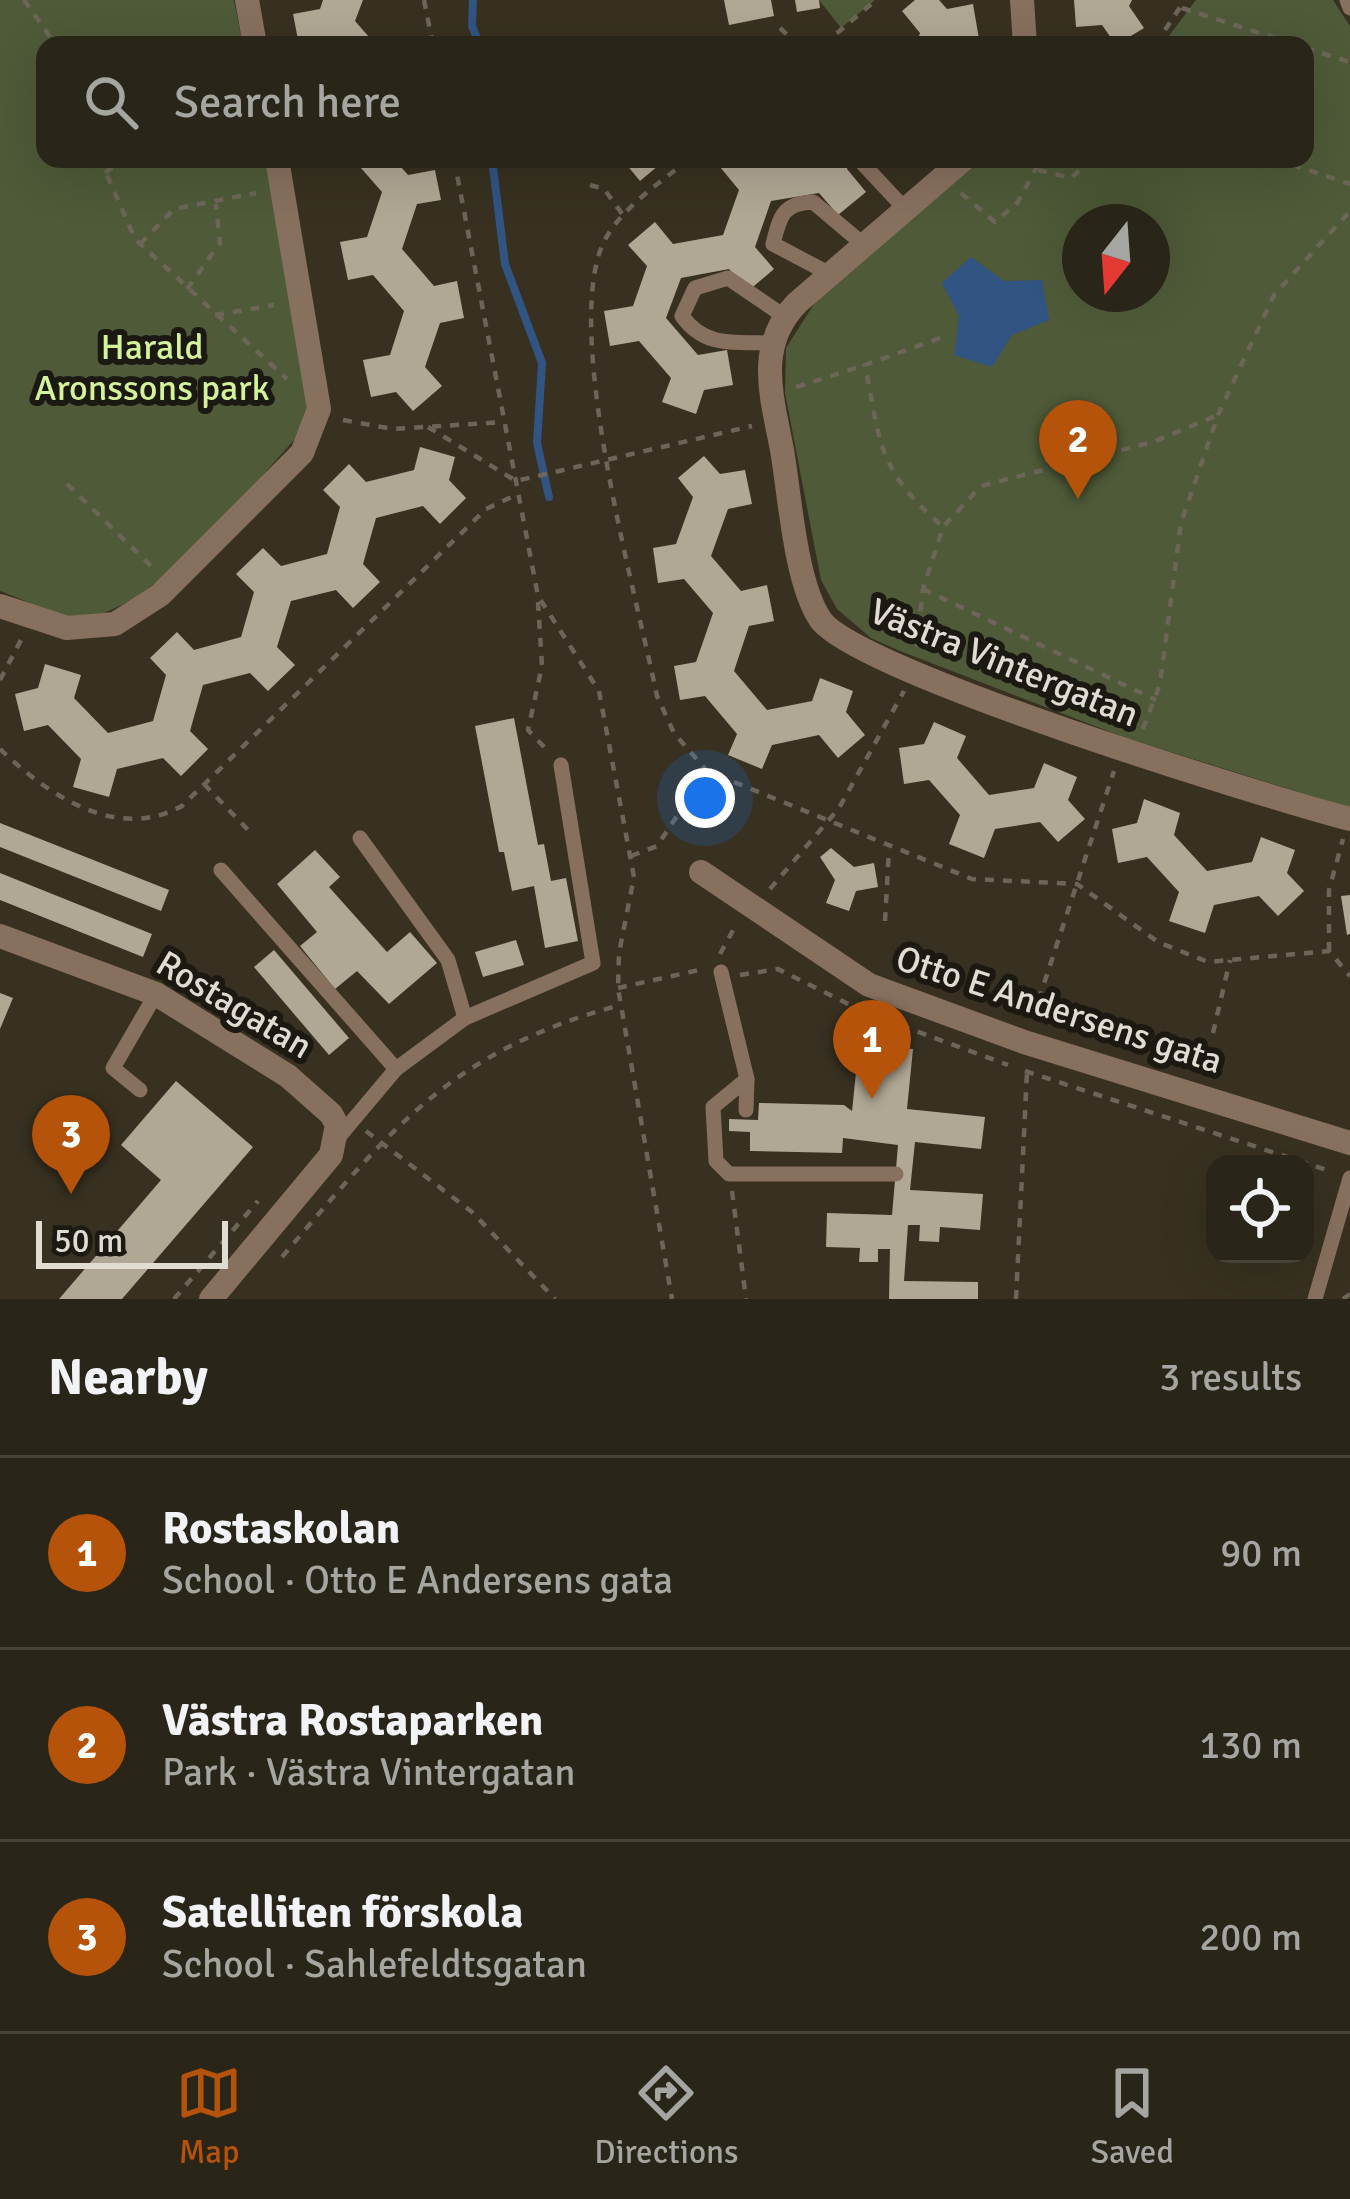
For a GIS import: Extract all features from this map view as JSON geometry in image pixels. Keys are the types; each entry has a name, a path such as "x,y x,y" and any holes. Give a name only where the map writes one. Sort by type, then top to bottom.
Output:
{"street":[{"path":"247,0 253,36"},
{"path":"1022,0 1024,36"},
{"path":"0,606 67,628 115,624 170,585 285,472 313,434 318,408 304,300 279,168"},
{"name":"Västra Vintergatan","path":"943,168 906,210 784,316 772,343 773,408 803,570 819,618 856,645 915,670 1129,751 1350,819"},
{"name":"Otto E Andersens gata","path":"701,872 869,985 1024,1042 1350,1143"},
{"name":"Rostagatan","path":"0,936 156,994 316,1097 344,1130"},
{"path":"211,1299 315,1176 344,1130"}],"lane":[{"path":"867,168 906,210"},
{"path":"830,274 772,244 781,213 792,203 813,202 864,245"},
{"path":"772,343 712,341 697,336 682,316 695,288 728,278 784,316"},
{"path":"344,1130 396,1069 465,1018 593,963 561,765"},
{"path":"360,838 448,960 465,1018"},
{"path":"221,870 396,1069"},
{"path":"721,972 747,1078 746,1111"},
{"path":"140,1090 113,1068 156,994"},
{"path":"747,1078 713,1107 716,1161 729,1174 896,1174"},
{"path":"1315,1299 1350,1178"}],"path":[{"path":"424,0 431,36"},
{"path":"834,36 876,0"},
{"path":"25,1 50,36"},
{"path":"1161,36 1183,4 1273,36"},
{"path":"780,28 788,36"},
{"path":"1314,50 1350,62"},
{"path":"103,168 140,244 318,408 393,429 504,422"},
{"path":"105,173 112,168"},
{"path":"456,168 538,596 542,666 528,730 561,765"},
{"path":"676,168 623,215 601,249 592,297 591,364 656,696 674,733 707,771 972,879 1077,884 1158,942 1208,962 1329,951"},
{"path":"949,168 995,222 1018,202 1039,170 1071,178 1083,168"},
{"path":"1302,168 1350,184"},
{"path":"590,185 604,189 623,215"},
{"path":"140,244 175,209 282,188"},
{"path":"187,289 220,243 216,201"},
{"path":"1024,1042 1077,884 1129,751 1156,700 1181,523 1218,416 1274,295 1350,211"},
{"path":"214,315 304,300"},
{"path":"428,427 516,481 610,460 773,408 865,365 940,338"},
{"path":"865,365 883,459 901,490 943,527"},
{"path":"618,988 705,969 721,972 720,949 748,906 779,882 827,821 915,670 923,590 943,527 980,486 1153,442 1218,416"},
{"path":"68,484 170,585"},
{"path":"0,748 43,790 67,802 140,821 182,806 486,509 518,494"},
{"path":"923,590 1156,700"},
{"path":"538,596 599,691 631,856 633,893 619,953 618,988 672,1299"},
{"path":"0,680 32,618"},
{"path":"631,856 657,846 707,771"},
{"path":"204,784 251,833"},
{"path":"1350,819 1329,890 1329,951 1350,976"},
{"path":"885,921 890,847"},
{"path":"1213,1033 1230,960"},
{"path":"268,1273 380,1142 433,1093 488,1054 620,1006"},
{"path":"1016,1299 1027,1072"},
{"path":"344,1130 380,1142 472,1212 555,1299"},
{"path":"729,1174 746,1299"},
{"path":"173,1299 260,1198"},
{"path":"1343,1299 1350,1294"}],"green space":[{"name":"Harald Aronssons park","path":"0,0 234,0 241,36 36,36 36,168 267,168 311,405 299,435 227,515 138,595 108,611 80,617 0,591"},
{"path":"819,0 875,0 841,28"},
{"path":"1196,0 1333,0 1350,26 1350,808 1126,738 871,638 837,609 821,580 785,393 786,348 819,296 969,168 1314,168 1314,36 1169,36"}],"water":[{"path":"971,257 1004,281 1042,280 1049,320 1012,335 992,367 954,355 959,316 942,283"}],"building":[{"path":"323,0 363,0 355,21 368,36 297,36 293,14 320,9"},
{"path":"724,0 771,0 774,16 729,25"},
{"path":"795,0 819,0 820,8 797,12"},
{"path":"915,0 939,0 947,9 973,4 978,36 919,36 902,11"},
{"path":"1074,0 1132,0 1129,6 1144,28 1131,36 1110,36 1102,25 1076,27"},
{"path":"361,168 402,168 408,175 435,170 441,200 417,204 402,249 434,286 457,281 464,318 440,323 425,367 442,386 413,411 396,392 371,397 363,360 390,355 404,311 373,275 348,280 340,242 367,237 382,192"},
{"path":"629,168 655,168 640,181"},
{"path":"721,168 847,168 866,192 838,215 819,193 771,201 755,247 774,269 748,291 729,269 681,278 666,318 698,355 727,350 733,385 704,390 696,414 662,402 671,378 639,341 610,346 604,311 633,306 647,266 628,245 655,222 673,244 723,235 739,190"},
{"path":"420,447 455,457 449,480 466,498 440,524 423,506 376,518 363,564 380,582 353,608 336,590 291,601 277,647 295,665 268,691 250,673 203,685 190,731 208,749 181,776 163,758 117,769 109,797 73,787 81,759 48,725 24,731 15,694 38,688 45,664 81,675 74,698 108,733 153,721 166,675 150,658 177,632 194,650 241,637 254,592 236,574 263,548 281,566 327,554 340,507 323,490 349,464 366,482 414,470"},
{"path":"704,456 720,474 745,470 752,504 728,509 711,556 741,591 767,585 774,621 749,626 734,671 767,710 812,701 820,678 853,691 846,712 865,735 838,758 819,735 772,745 762,769 728,755 737,734 705,696 680,700 674,666 696,662 713,613 684,579 658,583 653,548 676,544 693,497 678,478"},
{"path":"514,718 538,845 544,844 551,881 566,878 578,941 545,948 534,886 512,891 504,852 499,852 475,726"},
{"path":"934,722 966,736 957,758 989,795 1034,788 1044,763 1077,777 1068,800 1085,819 1058,842 1040,822 995,829 984,858 949,844 960,815 929,780 904,784 899,748 924,744"},
{"path":"1144,799 1180,813 1174,835 1207,871 1252,862 1261,837 1295,850 1287,873 1304,891 1278,916 1259,896 1214,905 1205,933 1169,921 1179,892 1147,857 1118,863 1112,829 1137,823"},
{"path":"0,823 169,890 161,911 0,847"},
{"path":"831,848 854,867 874,863 878,887 856,891 849,911 826,903 835,880 820,857"},
{"path":"315,850 340,877 329,887 387,952 410,932 437,963 389,1004 357,971 335,989 300,946 317,932 277,884"},
{"path":"0,873 152,934 143,957 0,900"},
{"path":"1350,895 1350,934 1347,935 1341,896"},
{"path":"516,940 524,965 483,977 475,952"},
{"path":"274,950 349,1038 329,1055 254,967"},
{"path":"0,993 13,998 0,1029"},
{"path":"859,1044 913,1049 907,1109 985,1117 981,1149 915,1142 910,1190 983,1194 980,1230 940,1227 939,1242 919,1241 920,1225 908,1225 904,1281 978,1282 978,1299 889,1299 890,1249 878,1249 878,1262 859,1262 860,1248 826,1247 827,1213 892,1215 898,1145 843,1138 842,1153 750,1151 750,1132 729,1131 729,1119 758,1120 759,1103 844,1105 852,1111"},
{"path":"176,1081 253,1147 122,1299 59,1299 161,1180 121,1145"}],"waterway":[{"path":"473,0 476,36"},
{"path":"493,168 505,264 542,363 537,443 549,497"}],"place":[{"name":"Västra Rostaparken","path":"1078,499"},
{"name":"Rostaskolan","path":"872,1099"},
{"name":"Satelliten förskola","path":"71,1194"}]}
